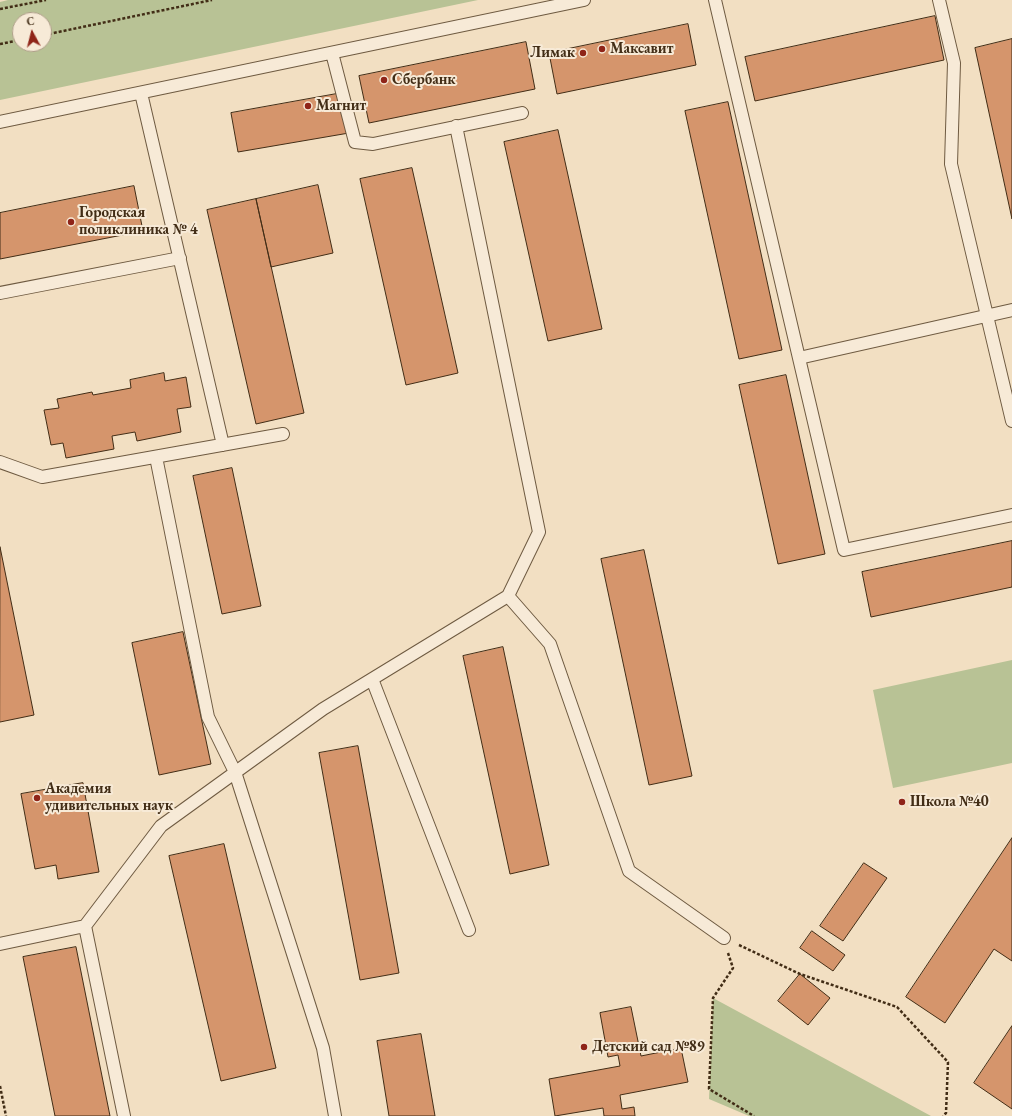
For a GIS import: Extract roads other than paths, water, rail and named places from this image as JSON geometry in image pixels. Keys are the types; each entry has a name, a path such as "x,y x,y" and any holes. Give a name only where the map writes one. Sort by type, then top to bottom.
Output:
{"lane":[{"path":"0,122 584,0"},
{"path":"716,0 844,550 1012,514"},
{"path":"939,0 954,63 951,164 1012,421"},
{"path":"332,53 355,142 373,144 522,113"},
{"path":"142,93 223,445"},
{"path":"0,944 85,926 161,826 323,709 508,596 539,532 456,126"},
{"path":"0,293 180,258"},
{"path":"799,358 1012,310"},
{"path":"0,462 42,478 283,434"},
{"path":"156,457 208,717 235,772 323,1048 335,1116"},
{"path":"508,596 550,644 629,871 724,938"},
{"path":"372,679 469,930"},
{"path":"85,926 124,1116"}],"place":[{"name":"Максавит","path":"602,49"},
{"name":"Лимак","path":"583,53"},
{"name":"Сбербанк","path":"384,80"},
{"name":"Магнит","path":"308,106"},
{"name":"Городская поликлиника № 4","path":"71,222"},
{"name":"Академия удивительных наук","path":"37,798"},
{"name":"Школа №40","path":"902,802"},
{"name":"Детский сад №89","path":"584,1047"}]}
